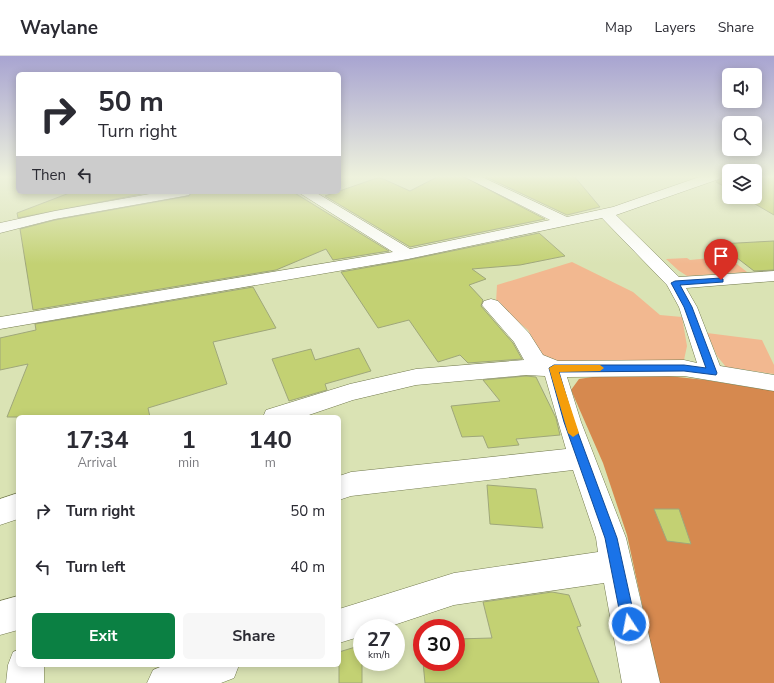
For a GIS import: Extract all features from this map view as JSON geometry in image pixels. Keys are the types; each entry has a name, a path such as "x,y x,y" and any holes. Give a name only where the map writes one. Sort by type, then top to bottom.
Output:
{"street":[{"path":"0,228 55,215 110,205"},
{"path":"327,205 408,254"},
{"path":"531,205 564,221"},
{"path":"0,323 408,254 616,211 630,205"},
{"path":"605,213 675,283 688,307 712,373"},
{"path":"675,283 774,276"},
{"path":"491,305 522,338 534,360 554,368"},
{"path":"281,415 350,392 416,377 526,366 554,368 684,368 774,383"},
{"path":"554,368 582,458 611,538 641,683"},
{"path":"341,487 351,484 582,458"},
{"path":"0,512 16,507"},
{"path":"341,625 454,589 617,565"},
{"path":"0,618 16,614"},
{"path":"25,683 26,667"},
{"path":"166,683 215,667"}],"shaded area":[{"path":"724,254 747,272 687,276 666,259 687,258 690,260 710,258 708,256"},
{"path":"572,262 633,292 660,315 682,317 687,346 684,360 555,361 542,356 528,330 496,303 497,285"},
{"path":"707,333 762,340 774,365 774,374 726,367 717,356"},
{"path":"599,376 668,376 706,380 774,391 774,683 659,683 627,535 603,463 571,390 579,379"}],"building":[{"path":"37,205 84,205 18,218 17,213"},
{"path":"137,205 315,205 389,251 333,260 326,249 276,270 33,310 20,229 55,220"},
{"path":"340,205 518,205 545,219 410,247"},
{"path":"546,205 599,205 600,207 567,215"},
{"path":"757,205 774,205 774,215"},
{"path":"539,233 565,256 520,265 472,269 486,279 469,285 483,300 481,306 513,343 522,359 468,363 460,355 438,362 409,320 378,328 341,272 408,260"},
{"path":"774,241 774,270 754,271 719,244"},
{"path":"253,287 276,328 213,342 227,384 148,408 150,415 16,415 16,417 7,417 28,364 0,370 0,338 36,330 35,324"},
{"path":"359,348 371,371 325,384 327,390 289,401 272,359 311,349 315,360"},
{"path":"526,376 536,377 556,418 560,435 516,439 519,445 488,448 483,436 462,437 451,406 500,401 483,380"},
{"path":"487,485 536,489 543,528 490,524"},
{"path":"654,509 679,509 691,544 667,541"},
{"path":"552,592 569,595 581,626 577,627 599,683 425,683 424,671 465,671 465,639 492,638 483,602"},
{"path":"353,648 353,671 362,671 362,683 339,683 339,667 341,667 341,651"}],"slow traffic":[{"path":"573,433 554,368 600,368"}],"route":[{"path":"629,624 611,538 569,422 554,368 684,368 712,373 688,307 675,283 721,280"}]}
